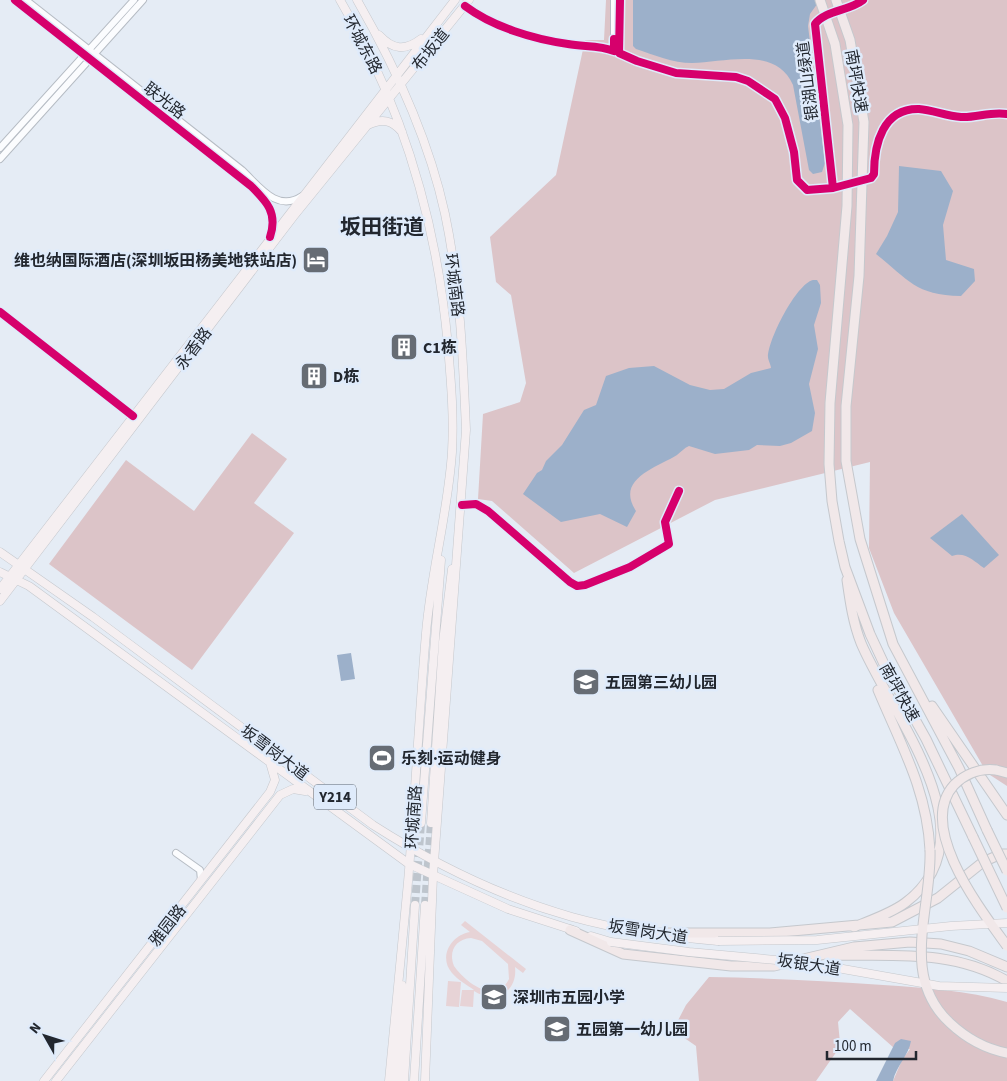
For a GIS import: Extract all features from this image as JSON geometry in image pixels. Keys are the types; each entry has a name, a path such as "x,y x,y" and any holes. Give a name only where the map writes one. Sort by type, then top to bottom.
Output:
{"highway":[{"name":"南坪快速","path":"820,0 834,44 848,125 847,206 830,411 830,473 839,541 845,568 884,664 926,739 1007,908"},
{"name":"南坪快速","path":"836,0 850,40 864,122 859,276 846,406 846,461 860,539 893,644 959,768 1007,871"},
{"path":"845,568 855,624 880,695 922,794 929,829 929,890 920,950 921,971 926,990 938,1011 956,1029 985,1046 1007,1053"},
{"path":"854,926 894,910 913,897 927,881 934,869 940,843 938,806 929,776 869,662"},
{"path":"917,689 941,717 1007,815"},
{"path":"1007,773 996,770 974,772 957,782 944,800 941,823 945,840 960,871 1007,946"},
{"path":"983,782 1007,804"},
{"path":"656,933 770,933 892,922 915,912 938,898 983,862 1001,854 1007,854"},
{"path":"570,930 623,954 701,964 757,968 774,966 854,947 925,943 969,951 1007,967"},
{"path":"820,955 896,954 938,957 978,967 1007,981"}],"main road":[{"name":"环城东路","path":"340,0 386,88"},
{"name":"环城东路","path":"357,0 396,74"},
{"name":"布坂道","path":"386,88 454,0"},
{"name":"布坂道","path":"390,98 467,3"},
{"path":"374,31 392,46 399,48 413,44 428,34"},
{"name":"环城南路","path":"396,74 445,213 453,259 464,374 466,430 462,505 433,876 425,1081"},
{"name":"环城南路","path":"386,88 403,133 428,218 446,324 453,411 452,453 437,596 421,823"},
{"name":"永香路","path":"0,601 21,566 133,416 386,88"},
{"name":"永香路","path":"21,566 293,218 390,98"},
{"path":"366,126 381,120 388,121 403,133"},
{"name":"环城南路","path":"389,1081 411,849 426,629 447,495"},
{"name":"环城南路","path":"430,824 443,642 462,505"},
{"name":"坂雪岗大道","path":"0,552 366,819 411,849 488,886 572,917 656,933 718,941"},
{"name":"坂雪岗大道","path":"0,572 29,586 307,792 409,864 508,910 611,942"},
{"name":"永香路","path":"0,589 12,579"},
{"name":"雅园路","path":"44,1081 270,792 275,774 270,764"},
{"name":"雅园路","path":"56,1081 280,795 293,789 307,792"},
{"path":"404,1081 416,905"},
{"path":"414,1081 425,905"},
{"name":"坂银大道","path":"718,941 817,940 951,926 1007,923"},
{"name":"坂银大道","path":"611,942 689,952 809,963 939,986 1007,988"},
{"path":"397,1081 402,1003 401,956"},
{"path":"418,1081 429,1008"}],"street":[{"name":"联光路","path":"15,0 242,170 271,197 282,203 289,202 302,195"},
{"name":"联光路","path":"26,0 89,54 237,174 267,202 274,219 270,237"},
{"path":"0,159 134,0"},
{"path":"0,148 143,0"},
{"path":"467,3 488,22 568,44 605,48 614,51 614,0"},
{"path":"0,312 133,416"},
{"path":"462,505 476,504 488,511 577,586 585,585 630,566 669,544 665,522 679,491"},
{"path":"176,853 200,870 210,868"},
{"path":"200,870 201,880"}],"shaded area":[{"path":"606,0 1007,0 1007,786 987,773 894,613 869,548 870,462 715,500 574,573 492,501 478,499 483,414 520,402 526,383 511,295 496,282 490,237 556,175 585,40 604,40"},
{"path":"252,433 287,459 254,503 294,533 192,670 49,564 126,460 194,511"},
{"path":"465,921 526,969 523,973 515,967 513,984 503,994 489,996 474,991 473,1007 460,1006 462,990 474,990 452,973 446,960 452,942 457,937 470,932 461,925","holes":["471,938 482,941 508,964 509,979 503,987 496,991 481,989 465,979 452,961 453,951 457,943"]},
{"path":"709,977 818,981 930,989 961,992 1007,1002 1007,1081 893,1081 902,1060 910,1049 894,1048 850,1009 838,1022 840,1043 837,1051 816,1081 699,1081 696,1046 673,1030 686,1005"},
{"path":"448,981 461,982 459,1007 446,1006"}],"water":[{"path":"633,0 820,0 810,14 808,26 825,163 822,172 813,174 809,170 793,85 785,73 775,65 763,61 734,59 685,63 636,49 633,46"},
{"path":"899,166 941,171 953,191 943,225 946,260 974,269 975,281 961,296 933,293 923,289 905,278 876,254 898,212"},
{"path":"813,280 817,280 820,285 821,303 814,325 818,349 809,384 815,413 812,431 791,443 780,446 757,445 749,450 715,454 687,447 677,455 649,470 634,483 631,491 631,500 636,511 627,527 600,514 561,522 523,494 537,473 542,470 546,461 562,445 584,410 596,405 606,376 629,368 654,366 690,385 710,390 724,389 751,373 771,368 768,357 769,349 778,326 799,291"},
{"path":"962,514 999,555 984,568 965,556 952,556 930,538"},
{"path":"351,653 355,679 341,681 337,655"},
{"path":"901,1039 911,1041 893,1081 876,1081 895,1043"}],"tunnel":[{"path":"415,905 421,823"},
{"path":"425,905 431,823"}],"cycle path":[{"path":"15,0 251,186 270,208 273,221 270,237"},
{"path":"620,0 619,53 637,61 676,73 736,77 748,81 775,99 785,118 794,152 797,180 807,190 833,188 871,178 874,174 876,151 883,130 889,121 907,110 919,109 961,117 995,113 1007,114"},
{"name":"银湖山绿道","path":"833,188 815,24 825,16 863,0"},
{"path":"465,6 501,26 541,39 614,51 614,39"},
{"path":"0,312 133,416"},
{"path":"462,505 476,504 488,511 577,586 585,585 630,567 669,544 665,522 679,491"}],"place":[{"name":"维也纳国际酒店(深圳坂田杨美地铁站店)","path":"316,260"},
{"name":"C1栋","path":"404,347"},
{"name":"D栋","path":"314,376"},
{"name":"五园第三幼儿园","path":"586,682"},
{"name":"乐刻·运动健身","path":"382,758"},
{"name":"深圳市五园小学","path":"494,997"},
{"name":"五园第一幼儿园","path":"557,1029"}],"district":[{"name":"坂田街道","path":"382,227"}]}
